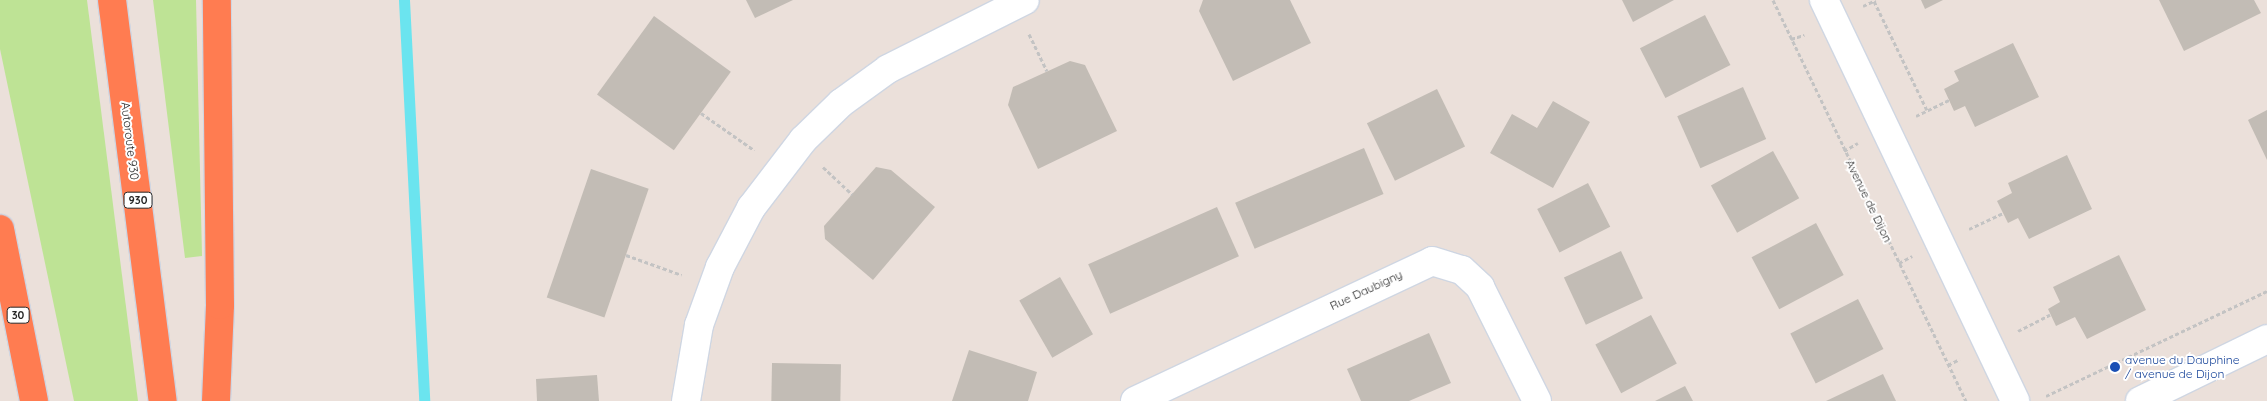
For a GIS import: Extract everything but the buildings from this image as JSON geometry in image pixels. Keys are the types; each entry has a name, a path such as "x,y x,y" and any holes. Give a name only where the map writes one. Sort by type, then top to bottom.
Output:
{"highway":[{"name":"Autoroute 930","path":"112,0 164,401"},
{"path":"216,401 220,305 217,0"},
{"name":"30","path":"0,229 34,401"}],"street":[{"path":"686,401 692,356 710,293 751,208 780,168 822,121 864,86 916,52 1025,0"},
{"path":"1824,0 2015,401"},
{"name":"Rue Daubigny","path":"1135,401 1432,261 1462,270 1480,288 1537,401"},
{"path":"2140,401 2267,339"}],"path":[{"name":"Avenue de Dijon","path":"1773,0 1966,401"},
{"path":"1874,1 1927,110"},
{"path":"1025,27 1047,71"},
{"path":"701,112 780,168"},
{"path":"817,161 852,194"},
{"path":"2050,394 2267,291"}],"green space":[{"path":"0,0 87,0 138,401 74,401 0,49"},
{"path":"153,0 196,0 202,256 185,258"}],"waterway":[{"path":"404,0 424,401"}],"place":[{"name":"avenue du Dauphine / avenue de Dijon","path":"2115,367"}]}
